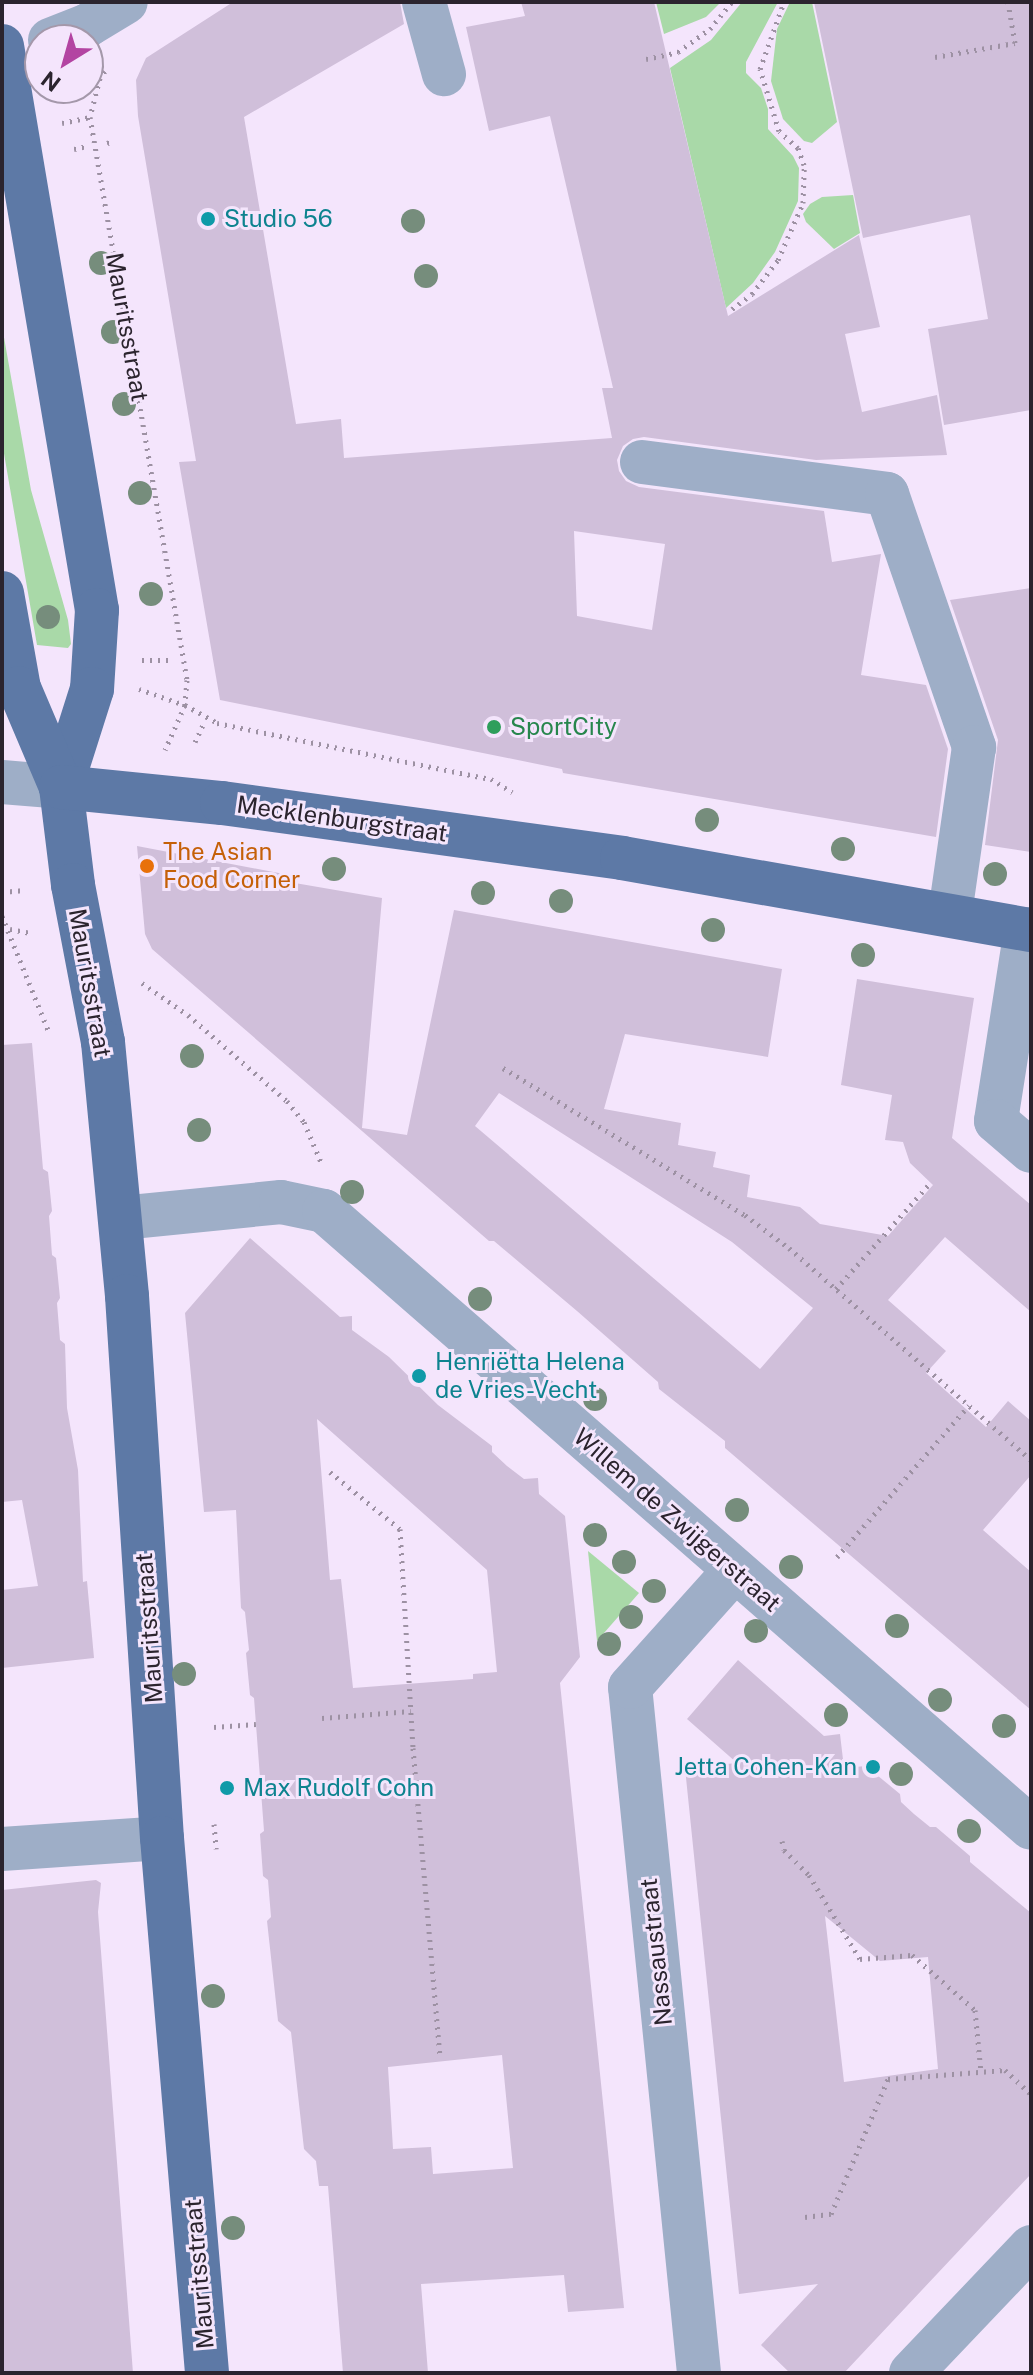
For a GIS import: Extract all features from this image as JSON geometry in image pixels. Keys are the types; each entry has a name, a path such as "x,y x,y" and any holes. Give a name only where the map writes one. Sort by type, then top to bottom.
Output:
{"main road":[{"name":"Mauritsstraat","path":"12,51 97,610 92,689 61,787"},
{"name":"Mauritsstraat","path":"2,593 19,688 61,787 103,1042 121,1218 162,1838 207,2373"},
{"name":"Mecklenburgstraat","path":"61,787 145,794 622,858 1029,929"}],"street":[{"path":"90,24 126,2"},
{"path":"424,2 444,74"},
{"path":"642,462 887,494 974,747 950,914"},
{"path":"2,782 61,787"},
{"path":"1029,929 996,1121 1031,1151"},
{"name":"Willem de Zwijgerstraat","path":"121,1218 281,1202 324,1211 1031,1828"},
{"name":"Nassaustraat","path":"699,2373 630,1687 735,1570"},
{"path":"2,1849 162,1838"},
{"path":"911,2373 1031,2247"}],"path":[{"path":"646,59 678,52 710,29 732,2"},
{"path":"732,309 752,294 778,260 803,203 804,165 798,148 779,131 760,69 784,2"},
{"path":"935,57 1015,43 1008,2"},
{"name":"Mauritsstraat","path":"93,104 90,117 184,661 185,705 145,794"},
{"path":"107,143 114,141"},
{"path":"74,149 87,146"},
{"path":"137,660 174,660"},
{"path":"185,705 217,723 491,779 517,795"},
{"path":"195,742 204,723"},
{"path":"2,892 26,890"},
{"name":"Mauritsstraat","path":"2,916 53,1043"},
{"path":"88,960 141,982 188,1015 287,1101 304,1122 320,1155 324,1211"},
{"path":"503,1068 745,1215 836,1289 1031,1460"},
{"path":"836,1289 931,1182"},
{"path":"837,1557 969,1405"},
{"path":"330,1472 400,1529 411,1711 440,2057"},
{"path":"322,1718 411,1711"},
{"path":"214,1727 256,1724"},
{"path":"215,1832 224,1832"},
{"path":"782,1841 784,1850 809,1875 860,1959 912,1955 975,2010 981,2072"},
{"path":"805,2217 831,2214 888,2079 1005,2070 1031,2094"}],"green space":[{"path":"656,2 721,2 706,17 664,34"},
{"path":"742,2 778,2 746,62 746,73 761,88 768,109 768,129 793,156 799,168 798,201 775,252 753,283 726,308 670,68 711,40"},
{"path":"790,2 812,2 837,122 812,143 804,141 783,119 771,81 777,29"},
{"path":"853,195 860,233 834,249 806,222 803,214 810,204 822,197"},
{"path":"2,326 31,490 68,620 71,644 68,648 37,645 2,442"},
{"path":"588,1551 639,1593 597,1641"}],"building":[{"path":"233,2 400,2 404,24 244,117 296,424 341,419 344,458 612,438 602,388 613,388 550,116 489,131 466,27 525,16 521,2 654,2 728,316 859,235 880,327 845,334 862,412 937,395 947,455 816,460 644,437 633,439 623,446 617,460 619,471 626,481 639,487 824,511 832,562 881,554 861,675 926,685 948,749 936,837 563,773 562,769 220,700 179,462 196,461 138,116 136,80 146,58","holes":["574,531 665,544 652,630 577,616"]},
{"path":"814,2 1031,2 1031,410 944,425 928,329 988,319 970,215 863,238"},
{"path":"1031,588 1031,852 985,845 998,740 950,600"},
{"path":"137,846 289,875 289,882 382,898 362,1128 407,1135 454,910 782,969 768,1057 625,1034 604,1109 681,1123 678,1145 716,1152 713,1167 750,1175 747,1197 800,1207 820,1224 888,1236 933,1185 910,1163 903,1142 885,1140 892,1095 841,1085 857,979 974,998 952,1138 1031,1205 1031,1312 945,1237 888,1300 946,1351 926,1373 986,1427 1008,1401 1031,1421 1031,1475 983,1530 1031,1572 1031,1710 725,1448 725,1441 659,1389 658,1382 577,1311 494,1241 489,1241 152,949 145,934","holes":["499,1093 732,1242 813,1308 760,1369 475,1126"]},
{"path":"32,1043 43,1169 48,1172 52,1211 49,1216 60,1298 57,1303 60,1340 65,1344 67,1408 78,1470 83,1582 87,1581 94,1658 2,1668 2,1590 38,1586 22,1500 2,1502 2,1045"},
{"path":"250,1238 340,1317 352,1316 352,1330 389,1357 438,1405 492,1446 492,1452 507,1466 524,1479 538,1478 539,1494 565,1516 580,1657 560,1683 624,2308 568,2312 564,2275 421,2284 428,2373 343,2373 328,2186 319,2186 316,2161 304,2149 291,2032 278,2021 267,1921 271,1917 268,1880 263,1876 260,1834 264,1831 254,1698 250,1695 246,1653 249,1650 245,1612 241,1608 236,1510 204,1512 185,1313","holes":["317,1419 487,1570 497,1672 473,1674 473,1679 353,1688 341,1579 330,1580","502,2055 513,2168 433,2174 431,2147 393,2149 388,2067"]},
{"path":"738,1660 824,1736 840,1734 844,1768 866,1766 900,1794 901,1802 914,1814 930,1827 936,1827 970,1856 970,1862 1031,1913 1031,2174 844,2373 790,2373 761,2345 818,2284 739,2294 685,1768 737,1763 687,1719","holes":["825,1916 880,1961 928,1957 938,2069 844,2082"]},
{"path":"96,1880 101,1883 98,1912 133,2373 2,2373 2,1890"}],"place":[{"name":"Studio 56","path":"208,219"},
{"name":"SportCity","path":"494,727"},
{"name":"The Asian Food Corner","path":"147,866"},
{"name":"Henriëtta Helena de Vries-Vecht","path":"419,1376"},
{"name":"Jetta Cohen-Kan","path":"873,1767"},
{"name":"Max Rudolf Cohn","path":"227,1788"}]}
